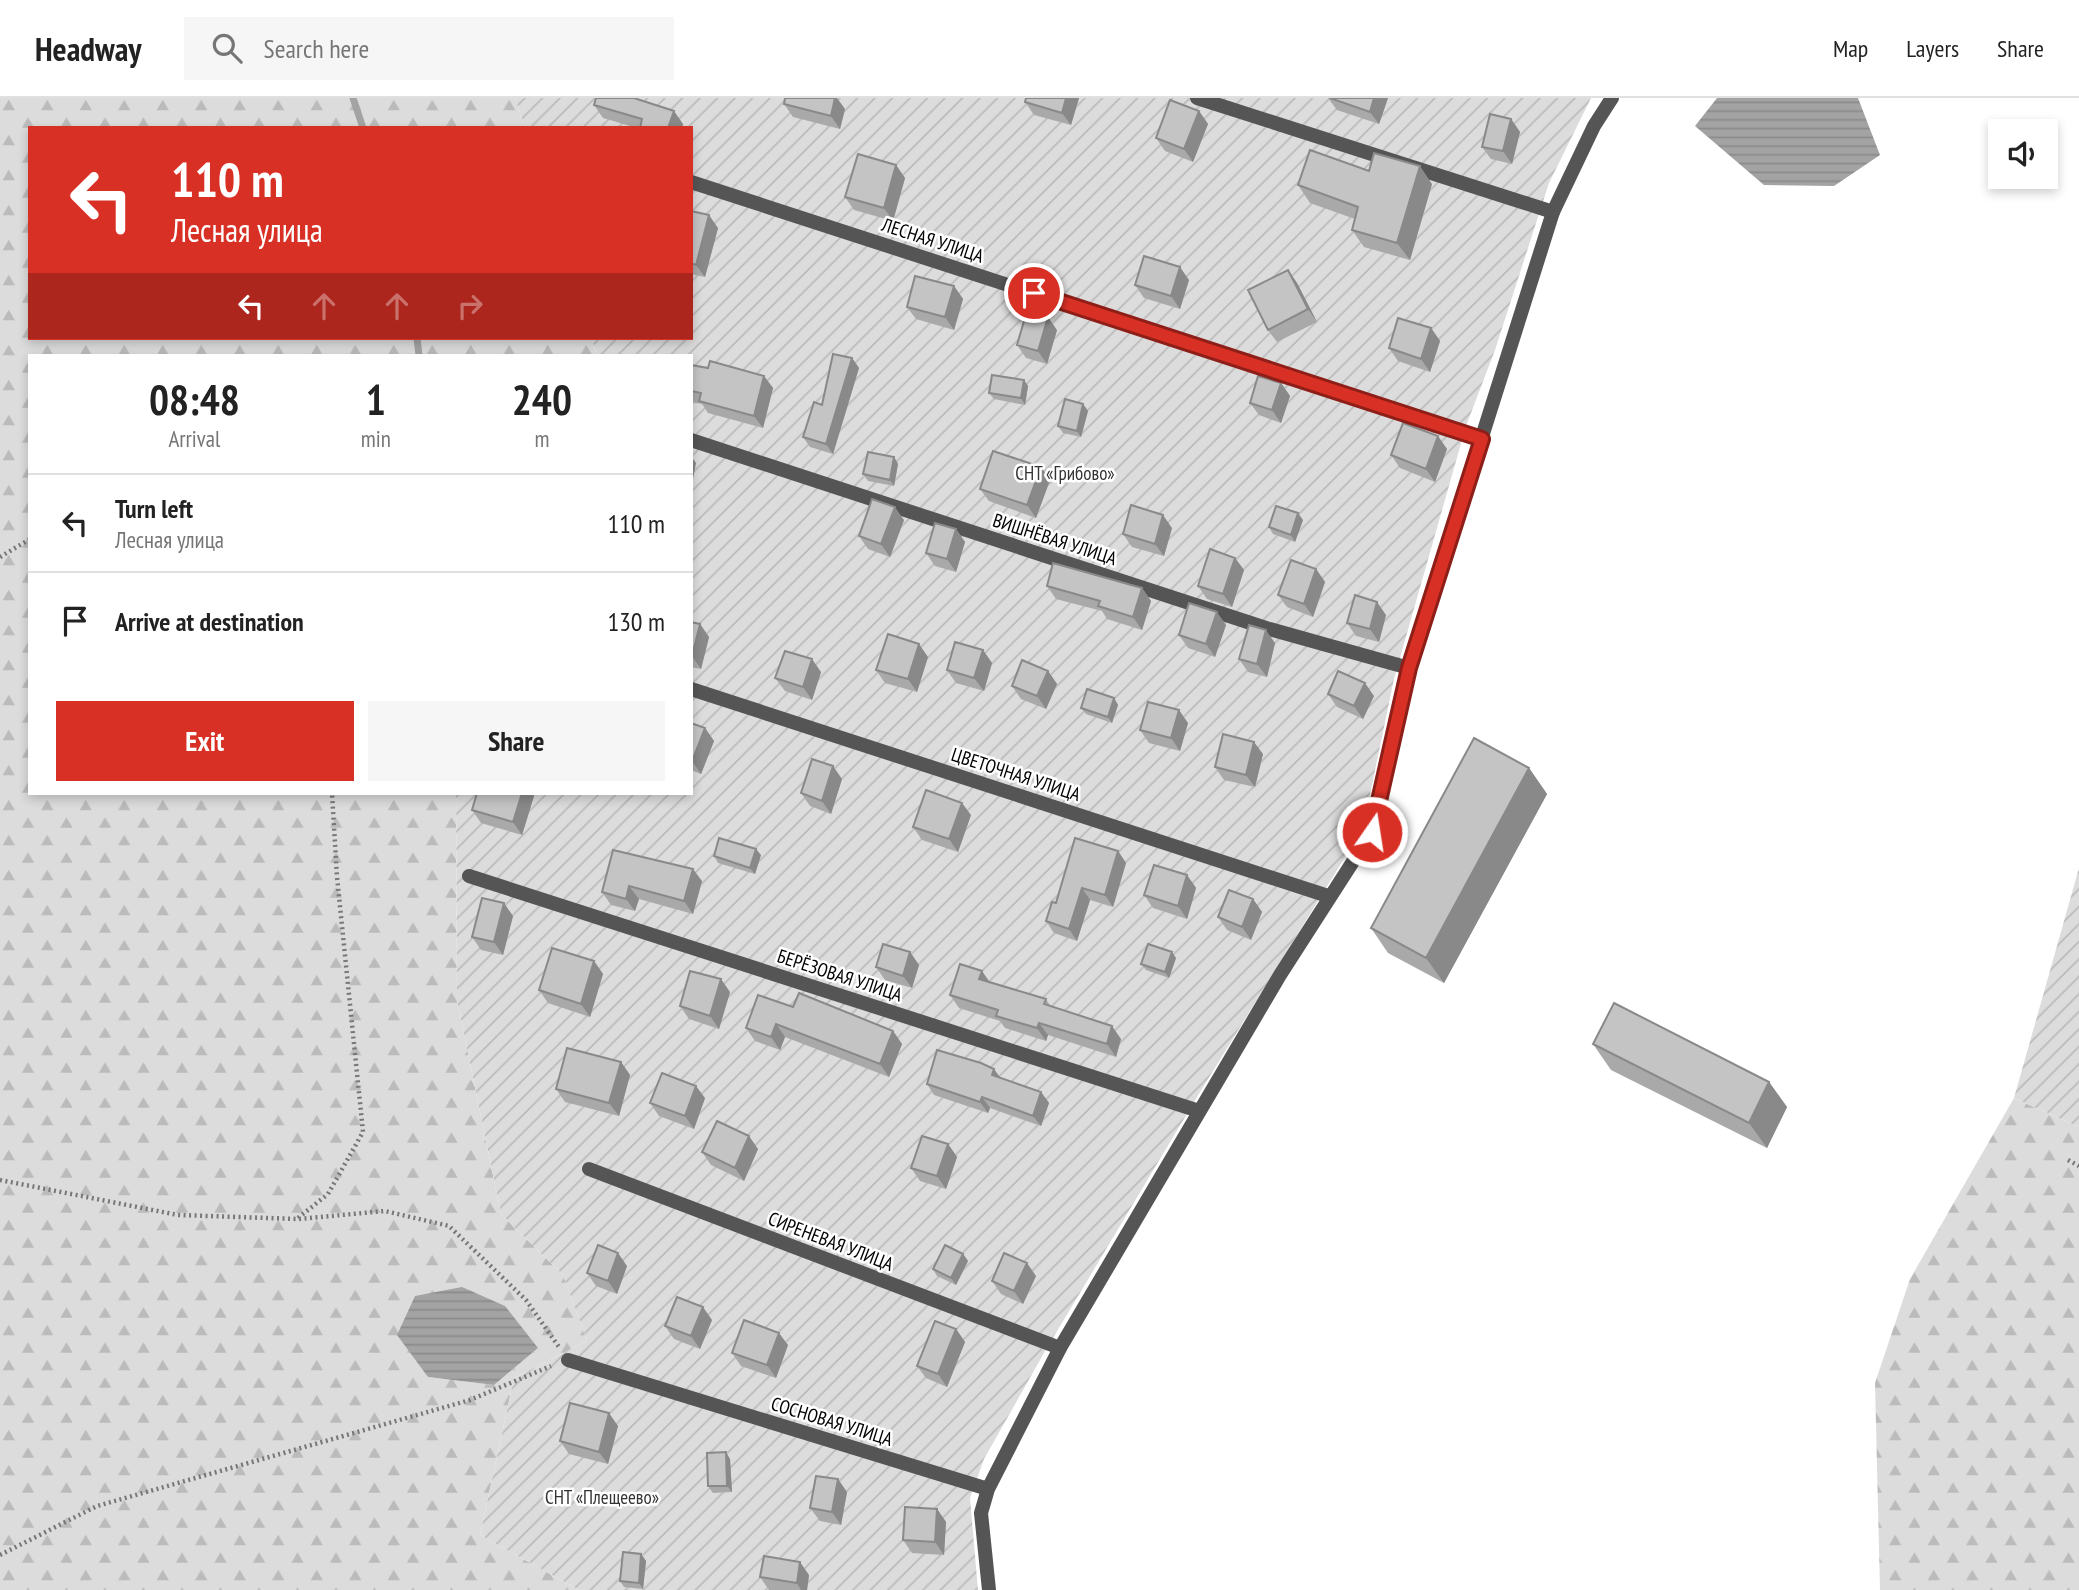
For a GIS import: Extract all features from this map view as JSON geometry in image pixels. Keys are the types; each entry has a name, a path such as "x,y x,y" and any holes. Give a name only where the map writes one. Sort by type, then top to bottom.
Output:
{"street":[{"path":"1197,98 1553,212"},
{"path":"989,1590 981,1513 988,1489 1060,1348 1328,896 1372,832 1409,668 1553,212 1594,126 1612,98"},
{"name":"ЛЕСНАЯ УЛИЦА","path":"693,182 1482,439"},
{"name":"ВИШНЁВАЯ УЛИЦА","path":"693,441 1266,628 1409,668"},
{"name":"ЦВЕТОЧНАЯ УЛИЦА","path":"693,690 1328,896"},
{"name":"БЕРЁЗОВАЯ УЛИЦА","path":"469,876 1199,1111"},
{"name":"СИРЕНЕВАЯ УЛИЦА","path":"589,1169 1060,1348"},
{"name":"СОСНОВАЯ УЛИЦА","path":"568,1360 988,1489"}],"path":[{"path":"0,557 28,540"},
{"path":"298,1219 328,1194 363,1132 337,877 332,795"},
{"path":"2068,1160 2079,1166"},
{"path":"0,1180 178,1215 298,1219 385,1211 449,1226 526,1300 568,1360 470,1400 97,1506 0,1555"}],"green space":[{"path":"0,98 515,98 524,126 28,126 28,340 592,340 597,354 28,354 28,795 456,795 457,1000 501,1214 563,1275 587,1341 514,1378 480,1535 579,1590 0,1590","holes":["538,1348 494,1385 428,1377"]},
{"name":"СНТ «Грибово»","path":"515,98 1591,98 1549,183 1495,350 1466,426 1394,679 1363,828 1200,1092 984,1459 970,1498 978,1590 579,1590 480,1535 514,1378 587,1341 563,1275 501,1214 457,1000 456,795 693,795 693,354 597,354 592,340 693,340 693,126 524,126"},
{"path":"2079,868 2079,1127 2014,1098"},
{"path":"2014,1098 2079,1127 2079,1590 1880,1590 1875,1383 1910,1279"}],"shaded area":[{"path":"1717,98 1858,98 1880,155 1834,186 1764,185 1695,126"},
{"path":"462,1287 505,1306 538,1348 494,1385 428,1377 397,1335 415,1296"}],"building":[{"path":"596,98 634,98 674,111 669,126 640,126 642,119 594,105"},
{"path":"785,98 835,98 831,116 784,104"},
{"path":"1026,98 1066,98 1062,113 1025,102"},
{"path":"1330,98 1374,98 1370,112"},
{"path":"1170,100 1199,111 1184,149 1156,138"},
{"path":"1490,114 1511,119 1503,151 1482,147"},
{"path":"1310,150 1369,171 1374,153 1420,166 1397,243 1352,230 1358,207 1298,185"},
{"path":"858,154 896,165 884,208 845,197"},
{"path":"693,211 709,215 696,265 693,264"},
{"path":"1144,256 1180,267 1171,296 1135,285"},
{"path":"1288,270 1308,309 1268,330 1248,290"},
{"path":"915,276 954,286 945,317 907,307"},
{"path":"1027,311 1048,317 1038,351 1017,345"},
{"path":"1398,318 1431,328 1421,359 1389,348"},
{"path":"833,354 852,358 826,444 803,437 814,402 822,405"},
{"path":"710,361 764,376 754,416 699,401 701,393 693,391 693,365 708,368"},
{"path":"992,375 1024,380 1021,398 989,393"},
{"path":"1258,376 1281,383 1272,410 1250,403"},
{"path":"1065,399 1083,404 1077,431 1058,426"},
{"path":"1403,423 1438,436 1426,469 1391,455"},
{"path":"993,451 1041,467 1027,505 980,489"},
{"path":"868,452 894,457 890,480 863,474"},
{"path":"872,499 895,507 881,544 859,536"},
{"path":"1131,505 1163,515 1155,544 1123,534"},
{"path":"1276,506 1298,513 1291,535 1269,527"},
{"path":"935,523 956,529 947,559 926,553"},
{"path":"1210,549 1235,558 1223,594 1198,586"},
{"path":"1291,560 1316,569 1304,604 1278,595"},
{"path":"1053,563 1142,588 1133,617 1098,606 1100,601 1047,586"},
{"path":"1355,595 1377,602 1370,629 1347,623"},
{"path":"1189,603 1217,612 1206,644 1179,635"},
{"path":"693,622 700,624 693,652"},
{"path":"1249,625 1266,630 1257,664 1239,659"},
{"path":"888,634 919,644 908,679 876,670"},
{"path":"955,642 983,650 974,678 947,670"},
{"path":"785,651 812,659 803,687 775,678"},
{"path":"1022,660 1048,671 1037,696 1012,686"},
{"path":"1338,671 1365,683 1354,706 1328,694"},
{"path":"1087,689 1114,698 1108,717 1081,708"},
{"path":"1148,702 1179,710 1171,738 1140,730"},
{"path":"693,724 705,728 693,758"},
{"path":"1223,734 1254,742 1246,775 1215,767"},
{"path":"1474,738 1529,768 1426,958 1371,928"},
{"path":"812,759 833,766 822,801 801,793"},
{"path":"926,790 962,803 949,839 913,827"},
{"path":"476,795 521,795 513,822 472,810"},
{"path":"719,838 756,849 750,868 714,856"},
{"path":"1075,838 1118,851 1105,895 1082,888 1069,929 1046,921 1052,902 1056,903"},
{"path":"613,850 693,869 684,901 629,886 626,899 602,892"},
{"path":"1154,865 1187,875 1178,906 1144,895"},
{"path":"1229,890 1253,899 1242,927 1218,917"},
{"path":"482,898 504,903 494,942 472,937"},
{"path":"883,944 910,952 903,976 876,967"},
{"path":"1148,944 1172,952 1165,972 1141,964"},
{"path":"552,948 594,961 581,1004 539,990"},
{"path":"960,964 982,971 979,979 1046,999 1044,1004 1112,1026 1107,1044 1039,1023 1037,1028 996,1016 998,1010 950,995"},
{"path":"690,971 721,979 710,1016 680,1006"},
{"path":"799,993 893,1031 880,1064 776,1024 771,1037 746,1028 758,995 793,1007"},
{"path":"1614,1003 1769,1082 1749,1123 1593,1044"},
{"path":"567,1048 621,1062 609,1103 556,1089"},
{"path":"937,1050 981,1063 994,1069 992,1075 1041,1092 1033,1116 982,1097 980,1102 927,1084"},
{"path":"662,1073 696,1086 685,1116 650,1103"},
{"path":"717,1121 749,1136 735,1168 702,1152"},
{"path":"922,1136 948,1144 937,1176 911,1168"},
{"path":"598,1245 618,1253 608,1281 587,1273"},
{"path":"945,1245 963,1254 951,1278 933,1269"},
{"path":"1004,1253 1027,1263 1014,1291 992,1281"},
{"path":"677,1297 703,1307 691,1336 665,1326"},
{"path":"744,1320 779,1333 767,1365 732,1353"},
{"path":"935,1321 956,1329 938,1374 917,1366"},
{"path":"570,1403 609,1413 599,1452 560,1441"},
{"path":"726,1452 727,1486 708,1486 707,1453"},
{"path":"816,1476 838,1479 832,1512 810,1508"},
{"path":"905,1507 937,1509 935,1542 903,1540"},
{"path":"623,1552 641,1554 639,1583 620,1581"},
{"path":"764,1556 800,1562 797,1583 760,1577"}],"waterway":[{"path":"353,98 362,126"},
{"path":"417,340 419,354"}],"route":[{"path":"1034,293 1482,439 1409,668 1372,832"}],"park label":[{"name":"СНТ «Плещеево»","path":"602,1497"}]}
